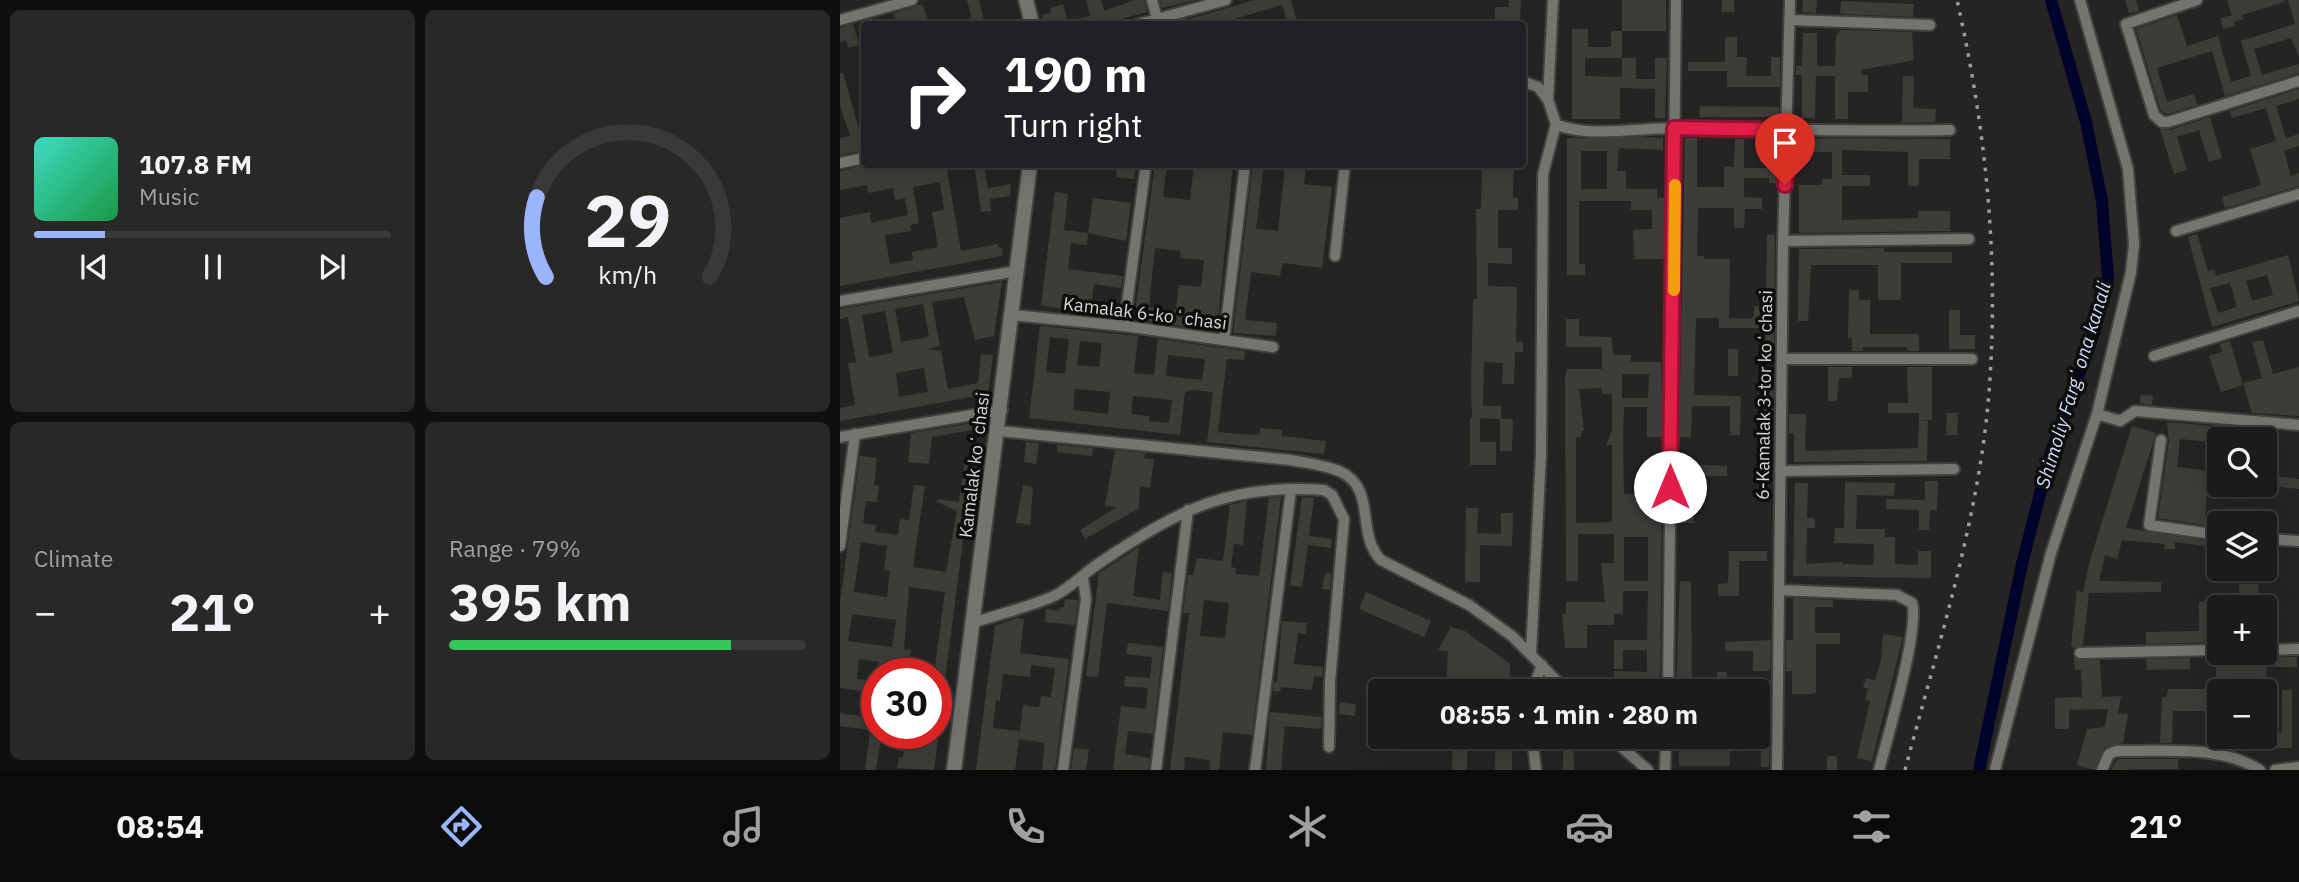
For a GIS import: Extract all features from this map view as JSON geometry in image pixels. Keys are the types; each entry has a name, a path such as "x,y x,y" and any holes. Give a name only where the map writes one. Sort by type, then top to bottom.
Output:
{"street":[{"path":"840,20 872,5 912,0"},
{"path":"1027,0 1031,21"},
{"path":"1152,0 1157,19"},
{"path":"1150,21 1226,0"},
{"path":"1548,100 1553,0"},
{"path":"1668,679 1676,0"},
{"name":"6-Kamalak 3-tor koʻchasi","path":"1777,770 1783,241 1790,0"},
{"path":"1995,770 2051,554 2097,414 2126,298 2134,244 2128,169 2080,0"},
{"path":"2197,0 2128,21 2125,26 2154,115 2162,122 2299,81"},
{"path":"1790,20 1930,25"},
{"path":"1526,82 1538,87 1548,100 1556,124 1543,174 1541,454 1531,654"},
{"path":"1556,124 1579,130 1950,130"},
{"path":"840,163 861,159"},
{"name":"Kamalak koʻchasi","path":"954,770 1002,410 1030,168"},
{"path":"1124,326 1145,168"},
{"path":"1224,340 1245,168"},
{"path":"1335,256 1345,168"},
{"path":"2176,231 2299,194"},
{"path":"1783,241 1969,239"},
{"path":"840,301 1017,271"},
{"path":"2154,356 2299,311"},
{"name":"Kamalak 6-koʻchasi","path":"1012,315 1124,326 1273,347"},
{"path":"1782,359 1972,359"},
{"path":"840,437 1002,410"},
{"path":"2097,414 2120,421 2135,411 2299,425"},
{"path":"999,431 1291,460 1337,470 1348,476 1362,493 1367,539 1381,560 1469,605 1512,636 1555,679"},
{"path":"840,546 855,434"},
{"path":"2161,440 2149,525 2207,533"},
{"path":"1780,471 1954,469"},
{"path":"973,622 1054,596 1083,578 1098,564 1188,510 1233,494 1260,489 1324,490 1332,495 1344,519 1330,681 1329,747"},
{"path":"1255,770 1290,490"},
{"path":"1156,770 1188,510"},
{"path":"2277,540 2299,541"},
{"path":"1063,770 1086,598 1083,578"},
{"path":"1779,590 1897,594 1912,603 1913,619 1901,686 1879,770"},
{"path":"2277,650 2299,649"},
{"path":"2080,653 2207,650"},
{"path":"1537,679 1542,665"},
{"path":"1533,749 1536,770"},
{"path":"1623,749 1647,770"},
{"path":"1665,770 1666,749"},
{"path":"2102,770 2109,754 2116,751 2221,754 2242,759 2260,770"},
{"path":"2275,770 2299,767"}],"building":[{"path":"967,0 979,0 984,21 972,21"},
{"path":"1086,0 1101,0 1104,11 1134,0 1144,0 1147,12 1114,21 1069,21 1090,16"},
{"path":"1160,0 1196,0 1162,8"},
{"path":"1255,0 1291,0 1297,21 1287,21 1282,5 1227,21 1182,21"},
{"path":"1509,0 1521,0 1520,21 1495,21 1495,7 1509,7"},
{"path":"1622,0 1666,0 1666,31 1622,31"},
{"path":"1722,0 1734,0 1734,12 1722,12"},
{"path":"1803,0 1817,0 1816,13 1802,12"},
{"path":"2125,0 2136,0 2139,11 2129,13"},
{"path":"2227,0 2284,2 2242,15 2243,19 2234,22"},
{"path":"2288,0 2299,0 2299,57 2291,38 2254,49 2262,75 2299,64 2299,73 2225,96 2212,51 2157,68 2167,102 2194,94 2197,105 2167,114 2161,111 2136,29 2177,15 2187,46 2218,36 2231,82 2251,76 2241,41 2295,24"},
{"path":"1841,1 1914,4 1913,17 1840,14"},
{"path":"922,4 929,21 896,21 893,14"},
{"path":"1063,4 1068,21 1044,21 1042,15 1051,13 1050,8"},
{"path":"2232,15 2235,26 2223,29 2220,18"},
{"path":"853,24 859,45 848,48 846,40 840,42 840,28"},
{"path":"1572,29 1588,29 1588,47 1611,47 1611,31 1622,31 1622,58 1636,58 1636,79 1655,79 1655,58 1667,58 1665,118 1655,118 1655,89 1620,88 1620,119 1572,119","holes":["1585,58 1622,58 1622,77 1585,76"]},
{"path":"1840,30 1912,32 1914,60 1861,70 1862,75 1868,75 1868,92 1848,92 1848,119 1835,119 1835,76 1816,76 1815,118 1802,118 1802,75 1796,75 1796,66 1802,66 1803,33 1817,33 1817,66 1835,66 1836,36"},
{"path":"1725,37 1737,37 1737,57 1747,57 1746,76 1771,76 1771,57 1780,57 1780,87 1727,87 1727,71 1688,71 1688,62 1725,62"},
{"path":"840,73 843,73 861,132 861,151 840,155 840,138 850,136 840,106"},
{"path":"1903,76 1914,76 1913,108 1936,109 1935,122 1902,123"},
{"path":"2299,89 2299,99 2276,106 2286,138 2299,134 2299,146 2284,151 2291,176 2299,173 2299,186 2225,208 2222,197 2261,185 2250,149 2276,141 2266,108 2232,118 2230,111"},
{"path":"1700,106 1779,107 1779,117 1699,117"},
{"path":"2210,117 2222,158 2209,162 2199,130 2177,137 2187,170 2174,174 2160,129 2170,130"},
{"path":"1567,138 1663,138 1663,150 1619,148 1617,171 1626,171 1626,189 1657,189 1657,198 1666,198 1665,259 1634,259 1633,230 1652,229 1652,210 1631,210 1631,201 1579,201 1579,264 1585,264 1585,275 1567,275","holes":["1581,151 1607,151 1607,189 1581,189"]},
{"path":"1685,138 1697,138 1697,187 1724,187 1724,166 1734,167 1735,139 1744,139 1744,168 1769,168 1769,139 1778,139 1777,183 1769,183 1769,178 1744,178 1744,197 1762,198 1762,209 1745,209 1744,228 1734,228 1734,208 1698,208 1697,256 1704,256 1704,259 1730,259 1729,318 1749,319 1754,317 1754,306 1766,307 1767,234 1775,235 1774,347 1765,347 1766,328 1719,328 1719,318 1696,318 1694,395 1741,396 1740,435 1730,435 1730,406 1692,406 1691,437 1679,437"},
{"path":"1950,139 1950,159 1919,159 1919,186 1908,186 1908,152 1842,150 1842,175 1870,175 1870,186 1842,186 1842,220 1918,218 1918,211 1950,211 1950,231 1799,233 1799,185 1822,185 1822,179 1832,179 1832,152 1802,152 1802,140"},
{"path":"861,166 861,168 947,168 961,251 998,244 998,247 1003,248 1002,256 840,286 840,218 870,212 871,223 908,215 905,198 895,200 893,188 868,193 867,185 840,190 840,171","holes":["940,182 944,210 932,212 938,247 912,252 913,260 890,264 885,235 911,231 910,225 919,223 913,187"]},
{"path":"975,168 985,168 988,188 1011,184 1010,196 990,199 991,211 981,212"},
{"path":"1117,168 1135,168 1134,179 1116,177"},
{"path":"1154,168 1167,168 1163,197 1190,200 1194,168 1233,168 1217,331 1134,319","holes":["1155,248 1181,251 1180,258 1204,260 1201,287 1179,285 1176,310 1149,307"]},
{"path":"1253,168 1264,168 1256,229 1278,231 1285,168 1306,168 1304,184 1332,187 1322,268 1283,263 1280,276 1251,272 1245,320 1277,323 1276,336 1233,333"},
{"path":"1482,168 1514,168 1513,198 1518,198 1518,210 1498,210 1498,248 1512,248 1512,264 1488,263 1488,286 1517,287 1516,342 1523,342 1523,352 1515,352 1514,384 1502,384 1503,363 1484,362 1483,406 1501,406 1501,419 1513,419 1512,451 1500,451 1500,419 1480,418 1480,442 1496,442 1496,465 1470,465 1473,299 1477,299 1476,209 1481,209"},
{"path":"1055,192 1068,194 1064,230 1088,233 1087,245 1071,243 1068,269 1123,276 1121,288 1094,284 1090,315 1041,305"},
{"path":"1093,198 1131,203 1126,241 1088,233"},
{"path":"2197,234 2208,271 2214,269 2216,276 2288,255 2299,301 2212,327 2188,237","holes":["2267,275 2273,295 2252,301 2246,281","2230,283 2237,307 2218,313 2210,288"]},
{"path":"1884,248 1884,252 1952,252 1952,263 1901,263 1901,300 1878,300 1878,265 1811,265 1808,321 1798,321 1799,249"},
{"path":"1002,282 994,336 975,340 964,297 932,302 940,346 927,349 941,351 948,389 978,383 981,354 993,355 988,394 840,421 840,408 855,405 848,363 856,362 848,317 840,319 840,309","holes":["923,304 929,337 901,342 895,309","885,311 893,353 869,357 862,315","924,368 928,392 899,397 896,373"]},
{"path":"1849,290 1859,290 1859,300 1870,300 1870,334 1919,334 1919,351 1907,351 1907,347 1863,347 1863,351 1852,351 1852,338 1848,338"},
{"path":"1949,310 1960,310 1960,335 1975,335 1975,349 1949,349"},
{"path":"1566,319 1579,319 1579,336 1611,337 1613,355 1631,355 1631,362 1661,362 1663,437 1647,437 1647,407 1624,407 1623,437 1624,494 1662,494 1660,679 1614,679 1614,671 1647,672 1647,650 1623,650 1623,669 1614,669 1614,640 1647,640 1648,591 1623,591 1623,614 1614,614 1614,625 1587,625 1587,648 1565,648 1562,614 1566,614 1566,602 1605,602 1601,563 1614,563 1614,534 1578,534 1578,581 1566,581 1565,377 1567,369 1602,369 1602,347 1566,347","holes":["1622,374 1649,374 1648,398 1622,398","1602,388 1602,394 1612,394 1612,430 1606,445 1612,445 1612,522 1576,523 1576,437 1581,437 1581,431 1584,431 1579,389","1624,537 1648,537 1648,581 1624,581"]},
{"path":"1040,326 1138,336 1134,373 1154,375 1158,339 1245,351 1244,360 1227,359 1218,432 1251,435 1260,434 1260,428 1282,430 1282,436 1326,441 1324,454 1207,442 1213,392 1192,390 1185,392 1180,435 1029,418","holes":["1050,337 1069,339 1065,374 1046,372","1080,341 1102,343 1099,367 1077,365","1168,355 1205,359 1202,380 1166,376","1075,389 1110,392 1108,414 1073,410","1133,396 1172,400 1169,423 1149,421 1149,416 1131,414"]},
{"path":"2263,340 2273,374 2299,367 2299,416 2252,413 2243,383 2262,378 2252,342"},
{"path":"2230,341 2243,385 2221,392 2209,356 2222,352 2220,344"},
{"path":"1728,349 1738,349 1738,376 1728,376"},
{"path":"1828,367 1852,367 1852,378 1839,378 1837,401 1828,401"},
{"path":"1907,367 1932,367 1932,420 1919,420 1919,413 1888,413 1888,403 1908,403"},
{"path":"1765,375 1774,375 1773,434 1765,434"},
{"path":"2141,395 2153,396 2152,405 2140,403"},
{"path":"1947,413 1958,413 1957,435 1946,435"},
{"path":"1789,414 1806,414 1805,451 1918,448 1919,420 1928,421 1927,461 1794,462 1794,433 1789,433"},
{"path":"985,421 984,428 932,437 929,464 908,462 911,433"},
{"path":"2167,422 2220,427 2207,427 2207,442 2180,439 2177,467 2207,471 2207,525 2158,518 2169,441"},
{"path":"2132,426 2156,433 2126,528 2207,541 2207,546 2175,542 2175,549 2164,549 2165,544 2122,540 2117,559 2105,555 2099,581 2161,582 2161,592 2089,593 2083,645 2074,648 2071,646 2077,591 2083,592 2090,560"},
{"path":"1026,442 1039,443 1036,464 1024,462"},
{"path":"1057,445 1093,448 1092,456 1057,452"},
{"path":"1115,450 1145,453 1144,458 1154,459 1150,488 1140,486 1139,508 1085,539 1080,530 1117,507 1105,506"},
{"path":"860,456 877,458 874,485 879,486 877,502 866,501 863,523 876,525 875,532 898,535 900,519 909,520 914,485 925,486 913,567 946,572 957,511 937,502 938,499 959,502 965,458 978,459 971,511 967,510 948,658 936,658 945,592 909,587 904,649 911,650 910,658 861,658 857,679 861,679 861,691 840,688 840,603","holes":["861,542 887,546 884,570 890,571 887,597 854,592","852,614 896,620 892,647 848,641"]},
{"path":"1680,464 1727,466 1727,476 1694,476 1694,523 1680,523"},
{"path":"2277,476 2299,479 2299,489 2277,486"},
{"path":"1925,481 1938,481 1937,511 1930,510 1929,530 1919,530 1919,510 1886,509 1886,499 1925,500"},
{"path":"1845,482 1895,483 1894,496 1857,495 1856,529 1885,529 1885,537 1895,537 1895,564 1918,565 1918,551 1931,551 1931,578 1793,576 1795,483 1808,483 1807,518 1815,518 1815,528 1807,528 1806,564 1842,562 1873,565 1874,544 1834,543 1835,528 1844,528"},
{"path":"1023,485 1033,487 1030,525 1016,523"},
{"path":"1281,497 1252,735 1223,732 1219,770 1209,770 1210,760 1185,757 1184,770 1170,770 1189,613 1183,613 1188,575 1193,575 1197,558 1223,561 1230,505 1247,501 1243,545 1234,544 1231,567 1236,568 1235,574 1259,576 1269,498","holes":["1204,600 1229,603 1225,638 1200,636"]},
{"path":"1302,497 1314,498 1309,536 1332,539 1331,548 1308,545 1302,587 1290,585"},
{"path":"1466,508 1478,508 1477,533 1501,534 1501,513 1513,513 1512,546 1480,545 1480,582 1465,582"},
{"path":"1139,547 1133,596 1160,600 1163,572 1172,573 1168,611 1107,603 1098,677 1086,676 1099,573"},
{"path":"1729,551 1767,551 1767,561 1739,561 1739,596 1718,596 1718,584 1728,583"},
{"path":"1325,573 1331,573 1330,590 1322,589"},
{"path":"1680,581 1691,582 1692,679 1676,679"},
{"path":"2239,584 2259,584 2258,595 2228,595 2239,594"},
{"path":"1366,592 1431,621 1424,637 1359,609"},
{"path":"1793,598 1833,600 1833,607 1815,607 1815,633 1840,633 1840,644 1816,644 1816,693 1792,694 1792,671 1786,671 1786,640 1793,640"},
{"path":"1065,599 1078,600 1075,625 1045,622 1046,609 1059,611 1060,607 1064,608"},
{"path":"2207,601 2207,642 2146,644 2146,632 2199,631 2199,602"},
{"path":"1017,618 1024,619 1020,653 1069,659 1055,770 1042,770 1045,743 1019,739 1015,770 976,770 995,626","holes":["1031,665 1055,668 1051,697 1041,696 1039,707 1023,705 1019,738 1019,731 993,728 996,700 1000,701 1003,674 1030,677"]},
{"path":"1282,621 1307,623 1306,634 1298,633 1294,664 1323,667 1322,677 1314,676 1312,690 1281,687 1280,692 1273,691 1274,682 1277,682"},
{"path":"1451,627 1465,631 1510,664 1509,679 1447,679 1448,651 1438,650"},
{"path":"1883,634 1903,637 1872,761 1857,758 1870,701 1865,700 1868,689 1863,687 1866,678 1875,680 1881,660"},
{"path":"1771,640 1770,671 1753,671 1753,651 1725,651 1725,642"},
{"path":"1128,643 1163,647 1153,734 1128,731 1125,754 1150,758 1148,770 1113,770 1121,706 1146,709 1148,688 1124,686 1125,676 1150,678 1152,657 1126,654"},
{"path":"2277,656 2297,657 2297,667 2267,667 2266,679 2216,679 2216,665 2277,665"},
{"path":"2074,658 2100,660 2102,697 2121,696 2118,713 2128,714 2123,743 2105,747 2094,770 2077,765 2087,729 2105,727 2108,709 2069,710 2069,729 2055,729 2055,698 2082,697 2081,670 2075,670"},
{"path":"2190,658 2190,669 2147,670 2146,659"},
{"path":"1717,672 1727,672 1727,679 1717,679"},
{"path":"2168,689 2207,689 2207,711 2173,711 2172,743 2160,743 2162,697 2167,697"},
{"path":"2282,690 2292,690 2292,748 2277,748 2277,734 2282,733"},
{"path":"1340,702 1356,704 1355,716 1339,714"},
{"path":"1270,712 1322,717 1321,729 1285,726 1281,770 1266,770"},
{"path":"840,713 861,716 861,729 840,726"},
{"path":"1074,748 1089,750 1086,770 1071,770"},
{"path":"868,749 879,749 876,770 865,770"},
{"path":"904,749 937,749 934,770 897,768 899,757 903,757"},
{"path":"1453,749 1467,749 1467,770 1452,770"},
{"path":"1495,749 1512,749 1512,770 1495,770"},
{"path":"1563,749 1573,749 1574,770 1563,770"},
{"path":"1679,749 1730,749 1730,766 1679,766"},
{"path":"1761,749 1769,749 1769,767 1761,767"},
{"path":"1827,756 1837,756 1837,770 1827,770"},
{"path":"2118,759 2178,759 2178,769 2111,770"}],"waterway":[{"name":"Shimoliy Fargʻona kanali","path":"1979,770 2022,564 2050,455 2094,333 2108,278 2102,201 2086,122 2051,0"}],"railway":[{"path":"1905,770 1965,542 1983,449 1988,404 1992,302 1988,201 1976,100 1957,0"}],"slow traffic":[{"path":"1674,290 1675,185"}],"route":[{"path":"1670,487 1675,235 1674,128 1788,130 1785,185"}]}
